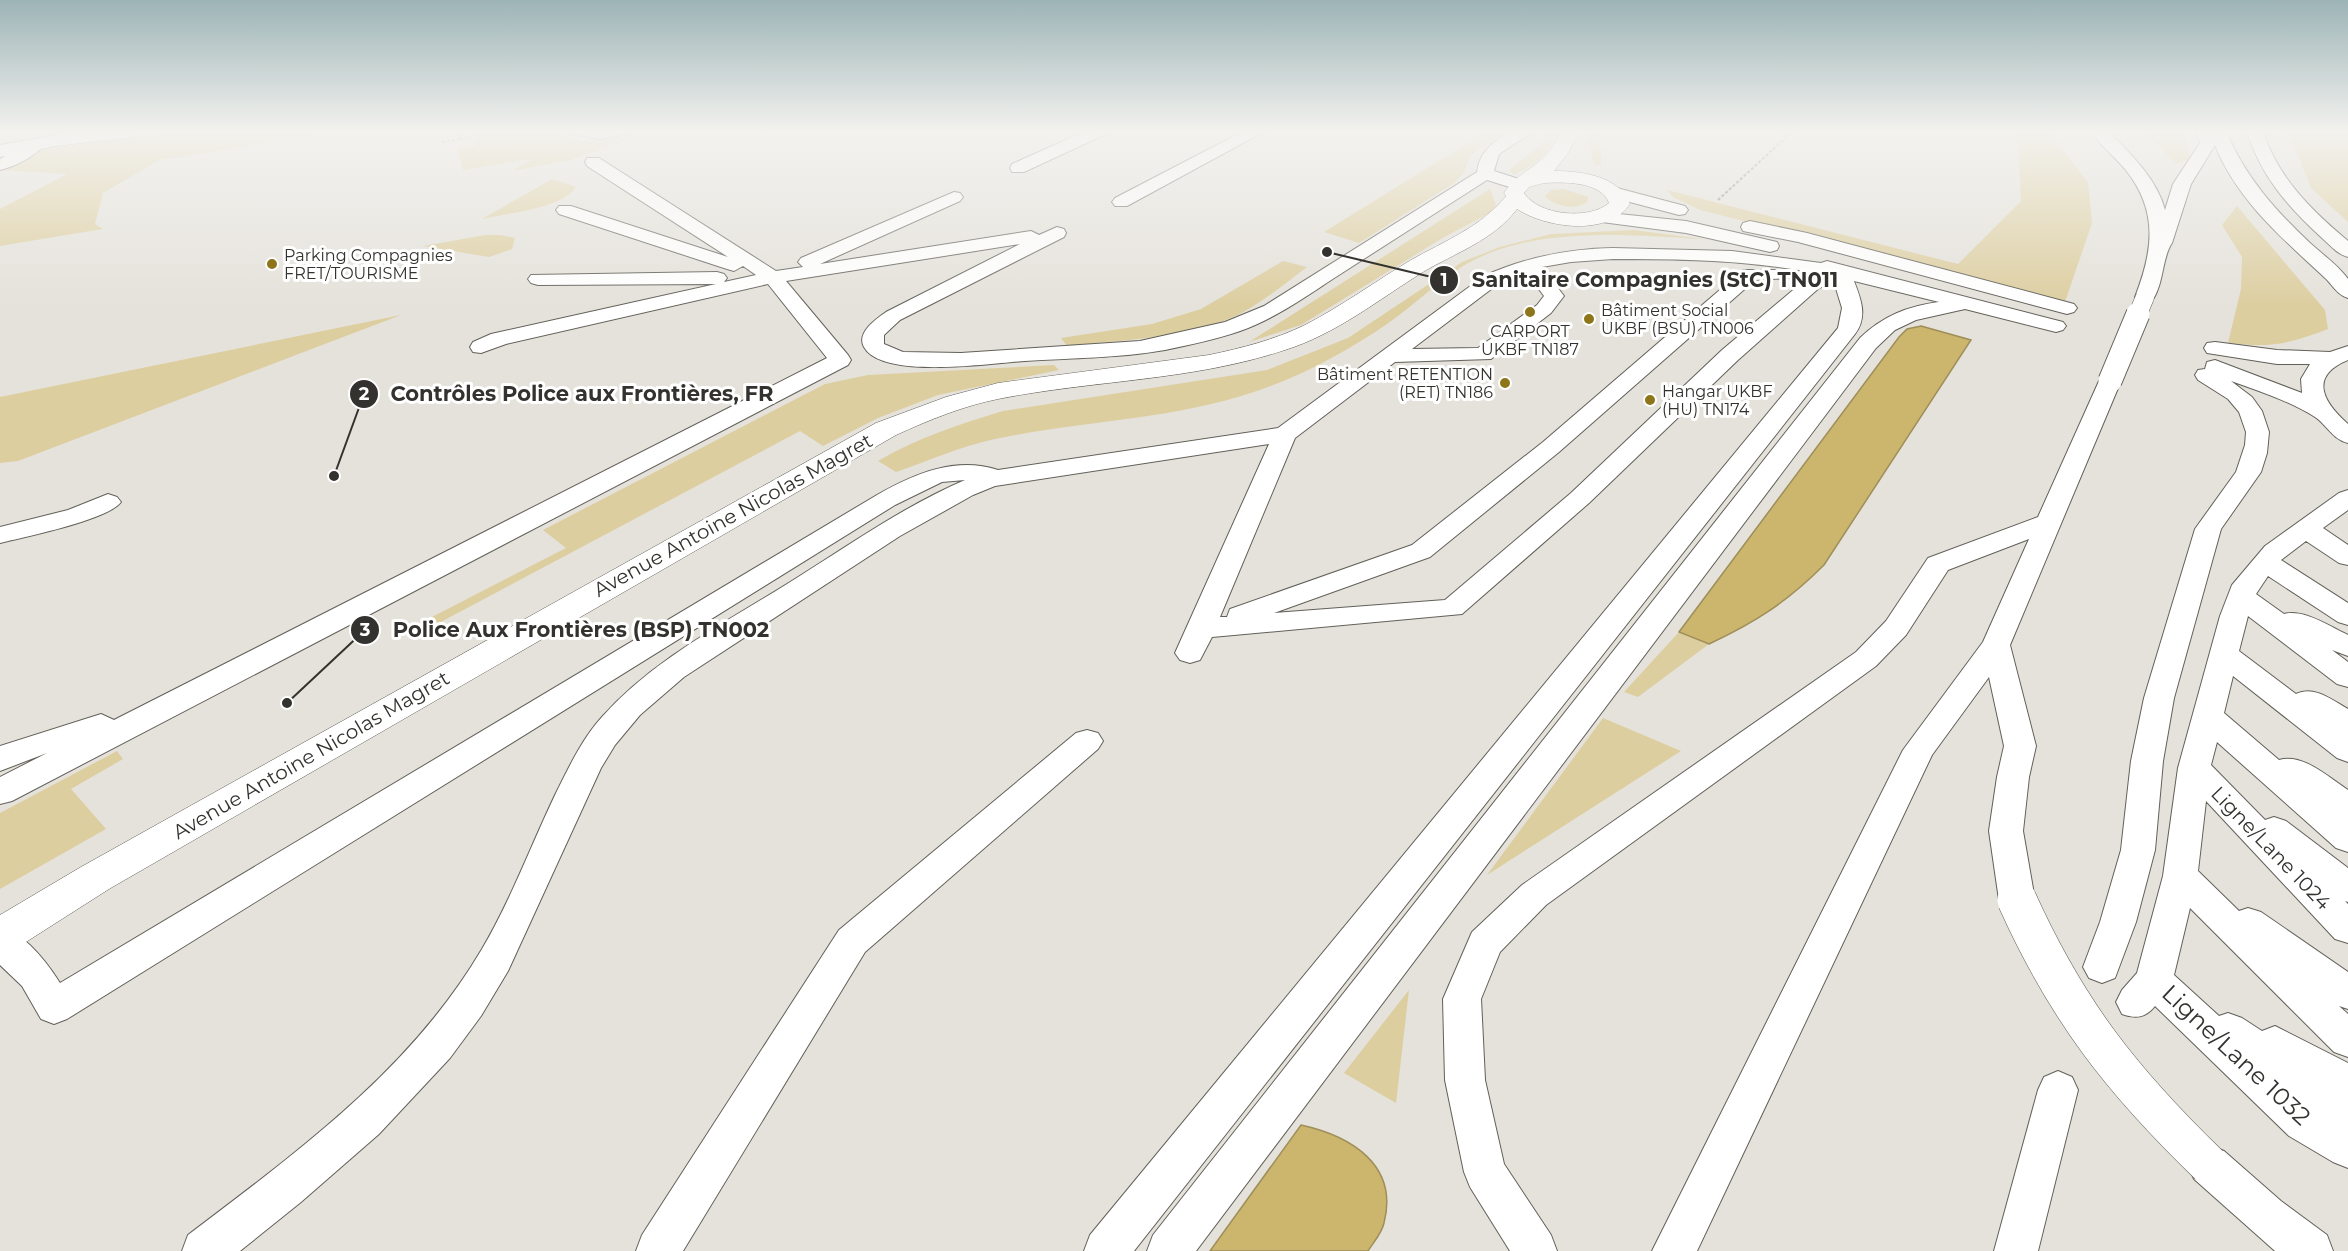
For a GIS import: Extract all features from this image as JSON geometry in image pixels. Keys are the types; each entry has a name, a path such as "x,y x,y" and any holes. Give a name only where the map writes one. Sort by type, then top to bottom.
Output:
{"street":[{"name":"Avenue Antoine Nicolas Magret","path":"0,939 115,866 886,429 937,408 999,391 1212,362 1276,346 1324,326 1415,268 1492,223 1506,211 1520,189"},
{"path":"1521,189 1525,207 1543,214 1578,219 1611,213 1619,206 1620,200 1608,189"},
{"name":"Avenue Antoine Nicolas Magret","path":"1449,250 1518,230 1578,219"}],"lane":[{"path":"0,792 840,360 773,277 636,189"},
{"path":"1121,201 1144,189"},
{"path":"481,347 499,339 773,277 1057,233 893,316 872,335 873,346 879,351 903,358 953,360 1140,347 1167,343 1232,327 1289,301 1461,189"},
{"path":"1612,189 1722,221 1811,240 2067,308"},
{"path":"2148,189 2159,218 2161,250"},
{"path":"1674,1251 1919,750 1996,645 2154,278 2180,189"},
{"path":"2250,189 2348,292"},
{"path":"2285,189 2348,252"},
{"path":"539,271 773,277 954,197"},
{"path":"565,210 773,277"},
{"path":"1106,1251 1853,321 1854,312 1840,272 1773,246 1739,237 1652,222 1600,216"},
{"path":"204,1251 347,1138 392,1094 444,1035 494,960 586,764 610,727 626,710 644,693 716,643 916,516 962,490 989,479 1285,434 1491,280 1530,264 1577,254 1715,255 1761,259 1840,272 2056,326"},
{"path":"1389,356 1483,354 1544,309 1554,296 1530,264"},
{"path":"1202,628 1452,608 1580,498 1730,355 1803,291 1812,284 1840,272"},
{"path":"1202,628 1421,551 1555,444 1750,274 1840,272"},
{"path":"1169,1251 1868,343 1892,321 1932,308 1971,305"},
{"path":"2211,363 2270,356 2339,355"},
{"path":"2322,412 2313,395 2311,380 2317,368 2339,355"},
{"path":"2211,363 2277,390 2322,412 2348,436"},
{"path":"2102,967 2138,850 2148,761 2159,698 2208,529 2223,504 2247,474 2256,452 2257,429 2251,409 2231,390 2211,363"},
{"path":"1190,653 1285,434"},
{"path":"0,939 34,975 54,1007 916,483 928,477 959,472 1006,477"},
{"path":"0,535 77,516 108,502"},
{"path":"2144,991 2180,876 2194,768 2224,654 2246,585 2274,552 2305,528 2342,509"},
{"path":"1535,1251 1485,1172 1465,1080 1462,999 1485,943 1534,895 1866,659 1896,628 1938,564 2049,522"},
{"path":"2305,528 2348,541"},
{"path":"2305,528 2348,546"},
{"path":"2305,528 2348,551"},
{"path":"2305,528 2348,556"},
{"path":"2265,562 2348,592"},
{"path":"2265,562 2348,600"},
{"path":"2265,562 2348,608"},
{"path":"2265,562 2348,616"},
{"path":"2242,597 2348,646"},
{"path":"2242,597 2348,655"},
{"path":"2242,597 2348,667"},
{"path":"2242,597 2348,677"},
{"path":"1996,645 2020,746 2013,777 2006,831 2017,900 2036,946 2084,1026 2116,1070 2151,1109 2208,1165 2266,1216 2311,1251"},
{"path":"2224,654 2348,712"},
{"path":"2224,654 2348,723"},
{"path":"2224,654 2348,737"},
{"path":"2224,654 2348,750"},
{"path":"0,759 15,752 175,702"},
{"path":"2207,716 2348,790"},
{"path":"2207,716 2348,807"},
{"path":"2207,716 2348,822"},
{"path":"2207,716 2348,839"},
{"path":"658,1251 852,941 1087,741"},
{"path":"2194,768 2348,871"},
{"path":"2194,768 2348,888"},
{"path":"2194,768 2348,908"},
{"name":"Ligne/Lane 1024","path":"2194,768 2348,928"},
{"path":"2180,876 2348,971"},
{"path":"2180,876 2348,993"},
{"path":"2180,876 2348,1016"},
{"path":"2180,876 2348,1040"},
{"path":"2144,991 2348,1083"},
{"path":"2144,991 2348,1113"},
{"path":"2144,991 2348,1131"},
{"name":"Ligne/Lane 1032","path":"2144,991 2304,1122 2348,1148"},
{"path":"2016,1251 2058,1090"}],"path":[{"path":"1718,200 1730,189"}],"shaded area":[{"path":"38,189 109,189 103,193 95,224 103,229 0,246 0,209"},
{"path":"534,189 574,189 547,205 482,219"},
{"path":"1393,189 1444,189 1359,243 1324,232"},
{"path":"1490,189 1496,205 1490,213 1446,236 1301,325 1249,342"},
{"path":"1565,189 1588,197 1588,201 1572,207 1560,205 1545,196 1551,190"},
{"path":"2020,189 2089,189 2092,223 2065,302 1700,210 1673,197 1667,190 1958,264 2021,201"},
{"path":"2313,189 2348,189 2348,222"},
{"path":"2237,206 2325,310 2328,329 2280,344 2228,343 2241,289 2242,257 2222,225"},
{"path":"1634,230 1703,239 1612,235 1549,238 1518,244 1490,253 1463,266 1387,324 1340,354 1289,379 1254,392 1190,409 995,439 896,472 878,461 923,438 1003,411 1267,370 1348,338 1462,262 1500,247 1551,234"},
{"path":"486,235 515,238 512,249 489,257 423,246"},
{"path":"1283,261 1307,267 1247,310 1206,327 1159,336 1067,346 1061,338 1152,324 1201,309"},
{"path":"401,315 18,461 0,463 0,397"},
{"path":"1921,326 1971,340 1824,565 1797,590 1770,610 1742,628 1709,644 1679,632 1899,337 1907,329"},
{"path":"1054,365 1059,370 938,395 878,418 823,446 800,431 439,623 430,618 566,548 543,530 825,384 868,375"},
{"path":"1679,632 1709,644 1638,697 1624,692"},
{"path":"1603,718 1681,751 1487,875"},
{"path":"117,751 123,759 71,789 106,829 0,889 0,813"},
{"path":"1409,990 1396,1103 1344,1073"},
{"path":"1301,1125 1320,1130 1353,1146 1367,1156 1378,1169 1387,1203 1383,1227 1368,1251 1210,1251"}],"place":[{"name":"Sanitaire Compagnies (StC) TN011","path":"1327,252"},
{"name":"Parking Compagnies FRET/TOURISME","path":"272,264"},
{"name":"CARPORT UKBF TN187","path":"1530,312"},
{"name":"Bâtiment Social UKBF (BSU) TN006","path":"1589,319"},
{"name":"Bâtiment RETENTION (RET) TN186","path":"1505,383"},
{"name":"Hangar UKBF (HU) TN174","path":"1650,400"},
{"name":"Contrôles Police aux Frontières, FR","path":"334,476"},
{"name":"Police Aux Frontières (BSP) TN002","path":"287,703"}]}
